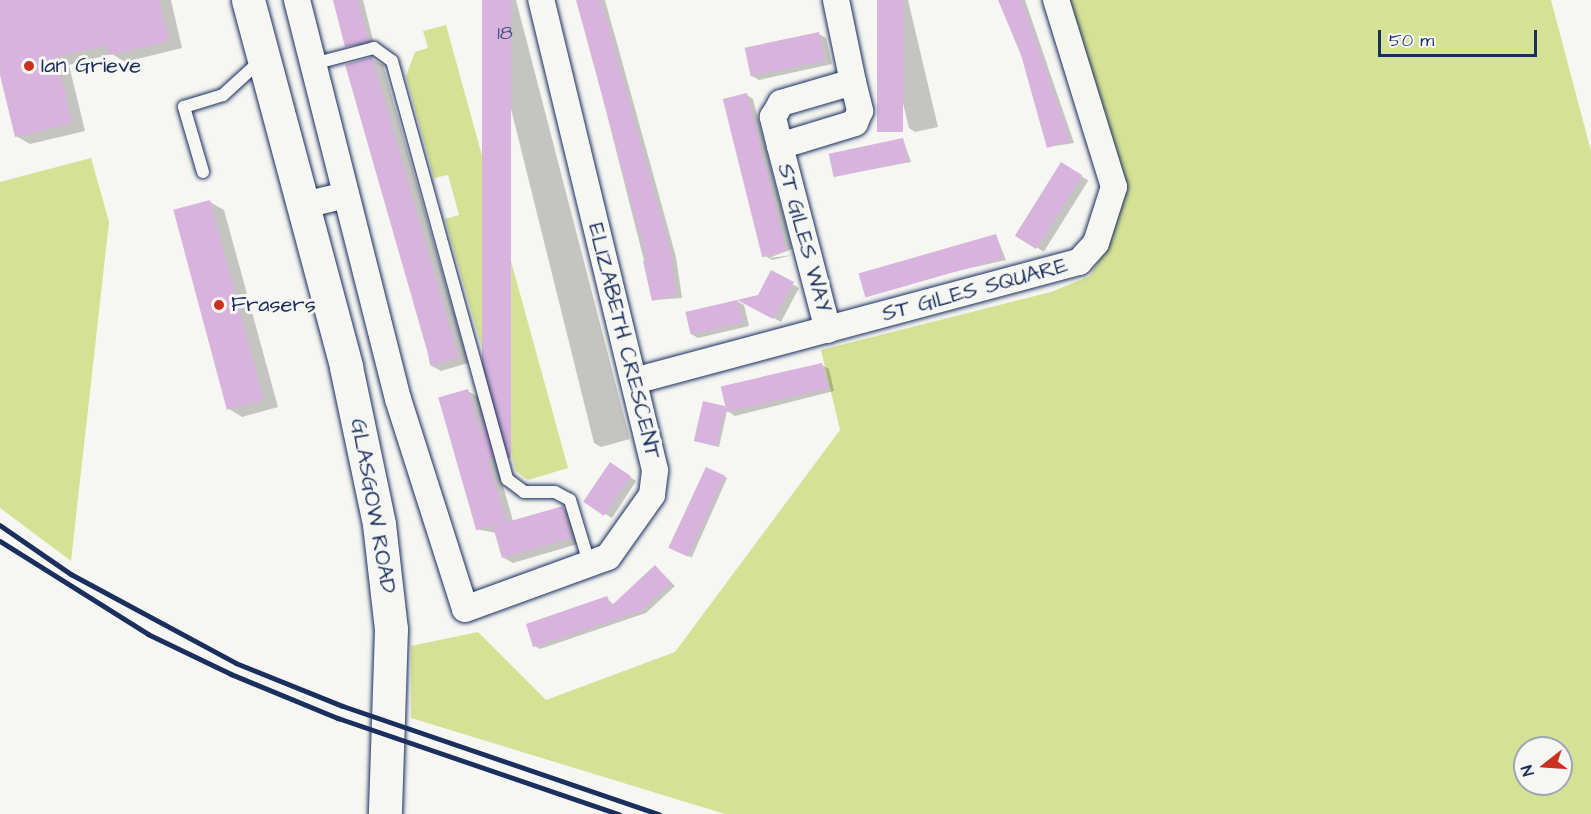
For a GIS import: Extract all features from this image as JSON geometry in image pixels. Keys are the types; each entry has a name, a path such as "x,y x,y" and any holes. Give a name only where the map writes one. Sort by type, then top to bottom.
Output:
{"main road":[{"name":"GLASGOW ROAD","path":"248,0 304,205 366,450 388,578 392,678 385,814"}],"street":[{"name":"GLASGOW ROAD","path":"297,0 398,399 465,609"},
{"name":"ELIZABETH CRESCENT","path":"465,609 591,567 608,557 652,495 656,470 541,0"},
{"name":"ST GILES WAY","path":"780,146 855,123 860,111 836,0"},
{"name":"ST GILES SQUARE","path":"634,381 1043,275 1079,262 1096,243 1114,187 1056,0"},
{"name":"ST GILES WAY","path":"828,330 773,117 782,103 853,82"},
{"path":"304,205 346,195"}],"lane":[{"path":"313,64 374,48 392,61 507,479 524,492 555,492 570,500 591,567"},
{"path":"203,172 184,107 223,96 263,56"}],"green space":[{"path":"1064,0 1551,0 1591,151 1591,814 725,814 411,718 411,646 478,632 546,700 675,652 840,430 821,350 1051,292 1090,276 1108,245 1124,196"},
{"path":"446,25 568,468 528,480 516,471 491,382 506,378 498,348 483,352 445,219 459,215 448,175 434,178 406,76 415,52 428,48 423,31"},
{"path":"91,158 109,222 71,561 0,508 0,182"}],"building":[{"name":"Ian Grieve","path":"0,0 159,0 169,41 110,55 107,45 56,57 72,123 15,137 0,75"},
{"path":"333,0 358,0 369,41 345,47"},
{"path":"482,0 511,0 511,458 482,458"},
{"path":"576,0 601,0 671,253 676,295 652,301 643,261 647,260"},
{"path":"877,0 903,0 903,132 877,132"},
{"path":"998,0 1022,0 1070,141 1047,148 1021,55"},
{"path":"819,32 825,60 751,76 745,48"},
{"path":"372,57 458,358 431,366 345,65"},
{"path":"747,93 786,251 762,257 723,99"},
{"path":"903,138 908,161 834,177 829,154"},
{"path":"1061,162 1082,175 1036,249 1015,236"},
{"name":"Frasers","path":"210,200 264,400 227,410 173,210"},
{"path":"996,234 1003,258 865,297 859,273"},
{"path":"771,270 794,282 773,319 737,300 758,295"},
{"path":"737,300 742,322 691,334 685,312"},
{"path":"822,363 828,388 727,412 721,386"},
{"path":"468,389 506,522 476,530 438,398"},
{"path":"703,401 725,406 716,446 694,441"},
{"path":"610,462 631,476 604,516 583,502"},
{"path":"706,467 725,476 687,557 668,548"},
{"path":"563,506 572,538 502,558 493,526"},
{"path":"655,565 671,583 640,611 533,647 526,624 607,596 611,606"}],"railway":[{"path":"0,525 71,574 236,663 343,706 659,814"},
{"path":"0,541 148,634 231,674 338,718 619,814"}],"place":[{"name":"Ian Grieve","path":"29,66"},
{"name":"Frasers","path":"219,305"}]}
